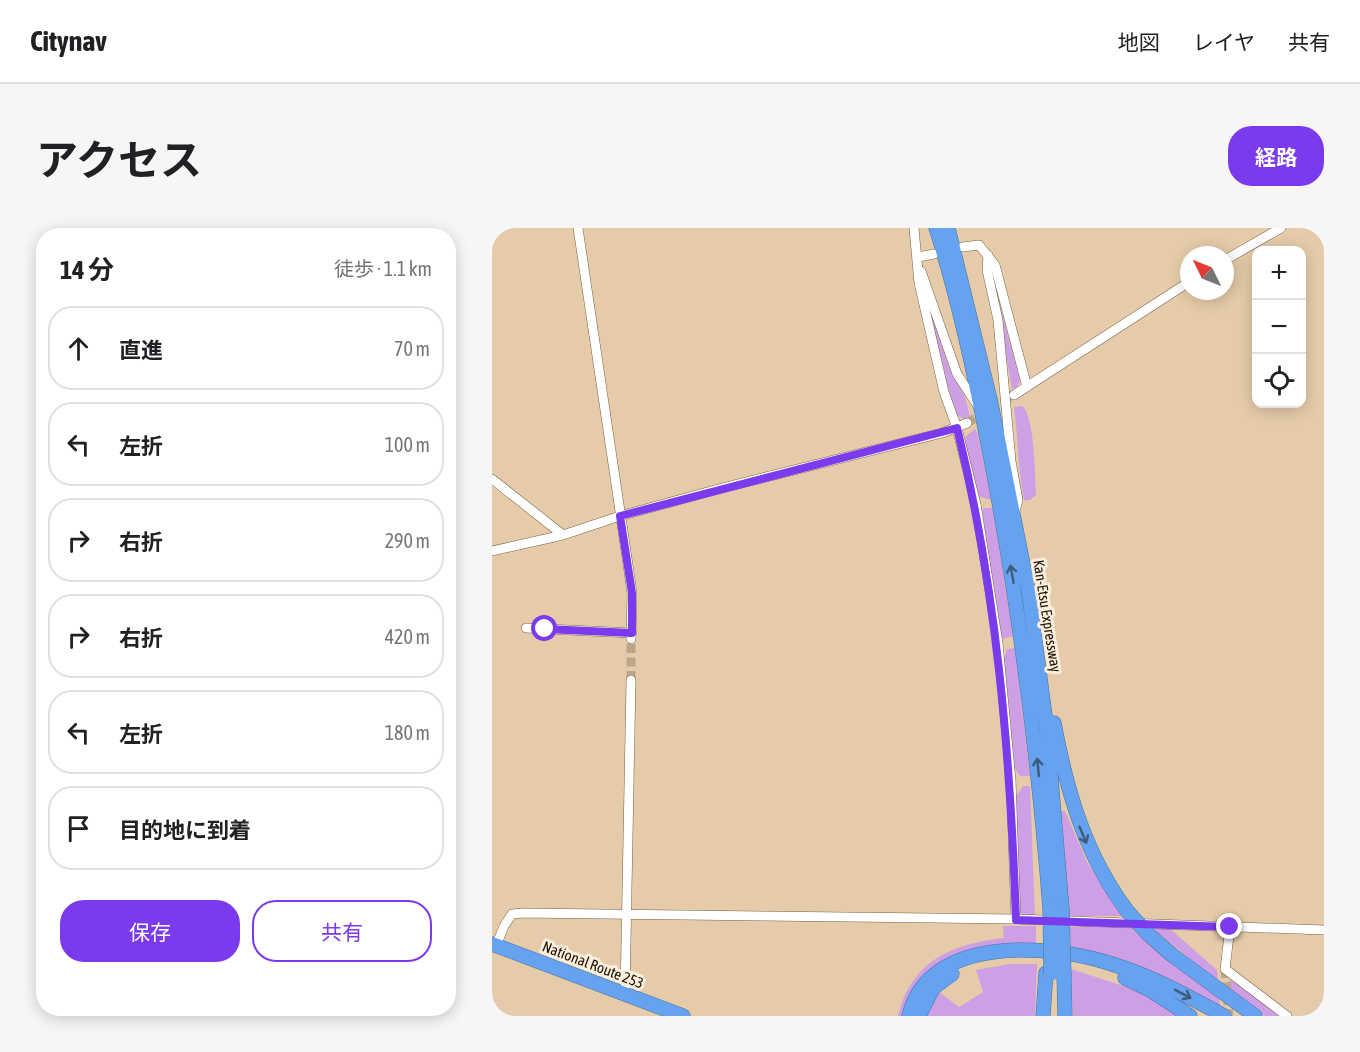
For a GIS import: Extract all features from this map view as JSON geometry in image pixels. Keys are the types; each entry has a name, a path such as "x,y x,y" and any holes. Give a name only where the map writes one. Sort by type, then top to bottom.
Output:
{"highway":[{"name":"Kan-Etsu Expressway","path":"936,228 982,411 1017,604 1052,909"},
{"name":"Kan-Etsu Expressway","path":"948,228 990,399 1029,594 1047,731 1054,974 1052,1016"},
{"path":"1029,594 1068,793 1099,869 1128,912 1148,934 1172,955 1255,1016"},
{"name":"National Route 253","path":"494,945 682,1016"},
{"path":"909,1016 922,987 952,963 976,955 1027,951 1075,954 1114,964 1154,980 1224,1016"},
{"path":"919,1016 933,988 951,974 971,965 1020,958 1057,960 1110,972 1150,990 1190,1016"},
{"name":"Kan-Etsu Expressway","path":"1054,974 1065,1016"},
{"path":"1043,1016 1054,974"}],"street":[{"path":"526,628 632,636 632,593 578,228"},
{"path":"914,228 920,268 919,283 944,392 957,428 976,504 998,643 1011,780 1016,920"},
{"path":"1234,255 1281,228"},
{"path":"963,247 978,245 995,265 1027,387"},
{"path":"918,257 934,254"},
{"path":"988,255 987,270 998,320 1011,461 1018,500 1013,516"},
{"path":"920,268 957,374 982,411"},
{"path":"1014,395 1180,288"},
{"path":"492,551 563,535 620,516 957,428 967,423"},
{"path":"492,479 563,535"},
{"path":"625,994 631,680"},
{"path":"494,945 512,914 1016,920 1324,930"},
{"path":"1230,927 1225,969 1287,1016"}],"shaded area":[{"path":"993,279 1020,380 1017,387 1012,390"},
{"path":"927,300 949,368 965,397 970,417 965,419 957,415 947,384"},
{"path":"1022,406 1030,422 1032,434 1036,495 1030,500 1024,500 1020,477 1014,407"},
{"path":"975,429 978,434 991,500 977,496 965,445 966,436"},
{"path":"984,508 993,508 1013,636 1004,639 1000,634 979,513"},
{"path":"1015,648 1030,776 1020,776 1015,769 1004,658 1007,649"},
{"path":"1023,786 1030,786 1035,916 1024,916 1020,912 1015,798"},
{"path":"1060,811 1065,811 1087,862 1123,916 1069,916"},
{"path":"1003,926 1036,926 1036,944 975,949 905,1016 898,1016 904,997 923,969 951,951 967,945 1004,938"},
{"path":"1070,927 1134,927 1219,996 1220,1007 1122,959 1071,948"},
{"path":"1152,928 1170,929 1217,970 1218,982"},
{"path":"1010,964 1037,964 1035,1016 925,1016 938,991 959,1007 983,992 976,970"},
{"path":"1071,969 1139,991 1179,1016 1073,1016"},
{"path":"1229,980 1235,981 1279,1016 1265,1016 1229,990"}],"tunnel":[{"path":"967,423 1011,397"},
{"path":"631,639 631,680"},
{"path":"1225,969 1229,1016"}],"route":[{"path":"545,629 632,633 632,593 620,516 957,428 976,504 998,643 1011,780 1016,920 1170,923 1230,927"}]}
